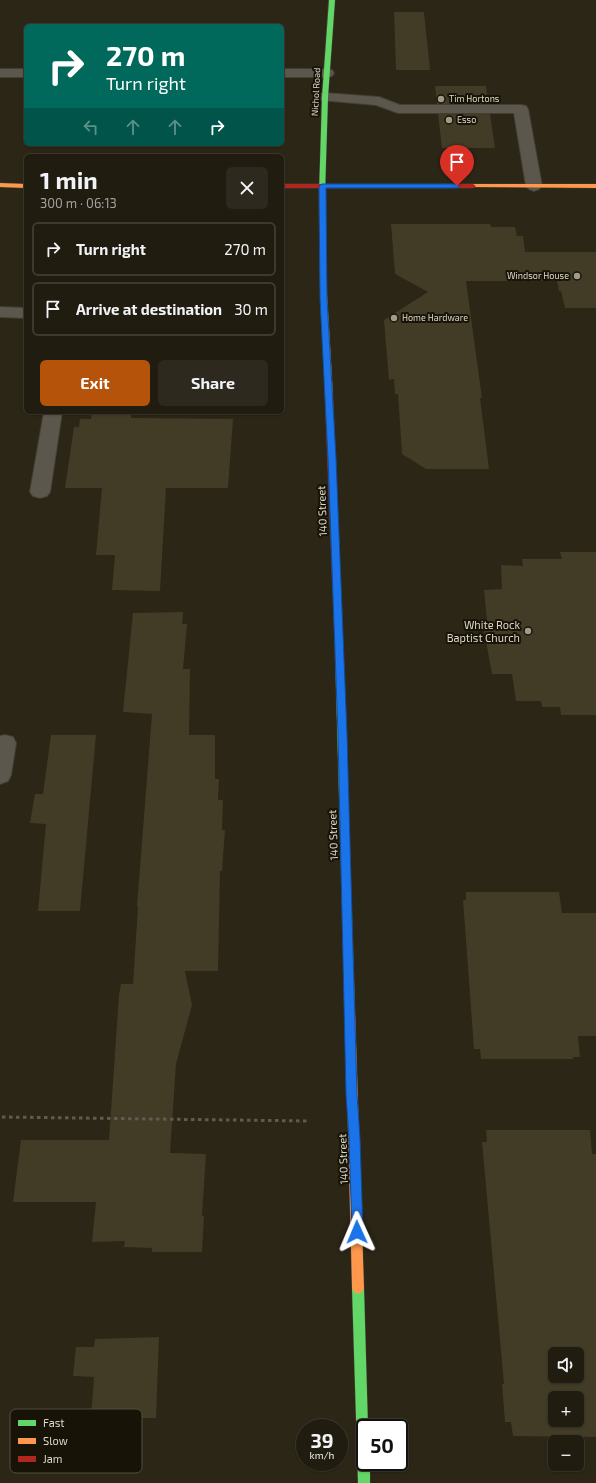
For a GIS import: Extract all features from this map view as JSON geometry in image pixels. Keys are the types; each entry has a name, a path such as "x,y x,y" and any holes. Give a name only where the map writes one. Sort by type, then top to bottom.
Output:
{"main road":[{"name":"Nichol Road","path":"322,186 325,97 332,0"},
{"path":"0,186 24,186"},
{"path":"284,186 596,186"},
{"name":"140 Street","path":"322,186 322,277 332,458 342,734 364,1483"}],"lane":[{"path":"0,73 24,73"},
{"path":"284,73 327,73"},
{"path":"325,97 379,102 398,109 521,109 534,186"},
{"path":"0,312 24,312"},
{"path":"40,492 53,414"},
{"path":"0,775 5,743"}],"path":[{"path":"2,1117 308,1121"}],"building":[{"path":"394,12 424,12 430,70 396,70"},
{"path":"435,86 486,86 488,104 437,104"},
{"path":"438,114 490,114 495,148 442,148"},
{"path":"391,224 490,224 491,227 515,227 517,236 523,236 525,252 596,252 596,308 565,308 557,281 466,281 482,398 480,398 489,469 426,469 402,454 398,394 395,394 394,379 389,380 384,320 428,292 395,274"},
{"path":"92,414 131,414 131,418 233,419 228,488 166,488 160,591 112,590 115,555 96,555 102,488 65,488 74,427 79,427 80,419 91,419"},
{"name":"White Rock Baptist Church","path":"560,552 596,552 596,715 561,715 560,707 542,707 541,701 516,701 512,674 492,674 482,620 487,620 484,590 502,589 501,565 523,566 522,559 562,559"},
{"path":"183,612 182,624 187,624 183,669 190,669 189,735 215,735 215,779 219,779 218,800 223,800 222,830 225,830 222,871 220,871 218,971 185,971 192,1005 176,1064 170,1153 206,1154 202,1216 204,1216 202,1252 152,1252 152,1248 124,1247 125,1241 92,1242 96,1202 13,1202 21,1140 109,1140 119,995 121,984 133,984 137,906 152,714 123,712 133,613"},
{"path":"51,735 96,735 80,911 38,911 46,824 30,823 35,794 43,794"},
{"path":"466,892 559,892 562,913 596,913 596,1036 578,1036 580,1057 573,1057 573,1059 481,1059 480,1049 474,1049 463,900 466,900"},
{"path":"486,1130 590,1130 592,1154 596,1154 596,1437 584,1437 584,1435 513,1436 511,1422 505,1422 502,1384 504,1384 482,1142 487,1142"},
{"path":"159,1337 156,1418 142,1418 142,1409 92,1409 94,1377 73,1376 76,1347 94,1347 95,1339"}],"traffic: fast":[{"path":"322,194 325,97 332,0"},
{"path":"339,651 350,1011"},
{"path":"358,1288 364,1483"}],"traffic: slow":[{"path":"0,185 24,186"},
{"path":"473,186 596,186"},
{"path":"322,194 323,277 329,397"},
{"path":"350,1011 358,1288"}],"traffic: jam":[{"path":"284,186 473,186"},
{"path":"329,397 339,651"}],"place":[{"name":"Tim Hortons","path":"441,99"},
{"name":"Esso","path":"449,120"},
{"name":"Windsor House","path":"577,276"},
{"name":"Home Hardware","path":"394,318"},
{"name":"White Rock Baptist Church","path":"528,631"}],"route":[{"path":"357,1232 332,458 322,277 322,186 457,186"}]}
